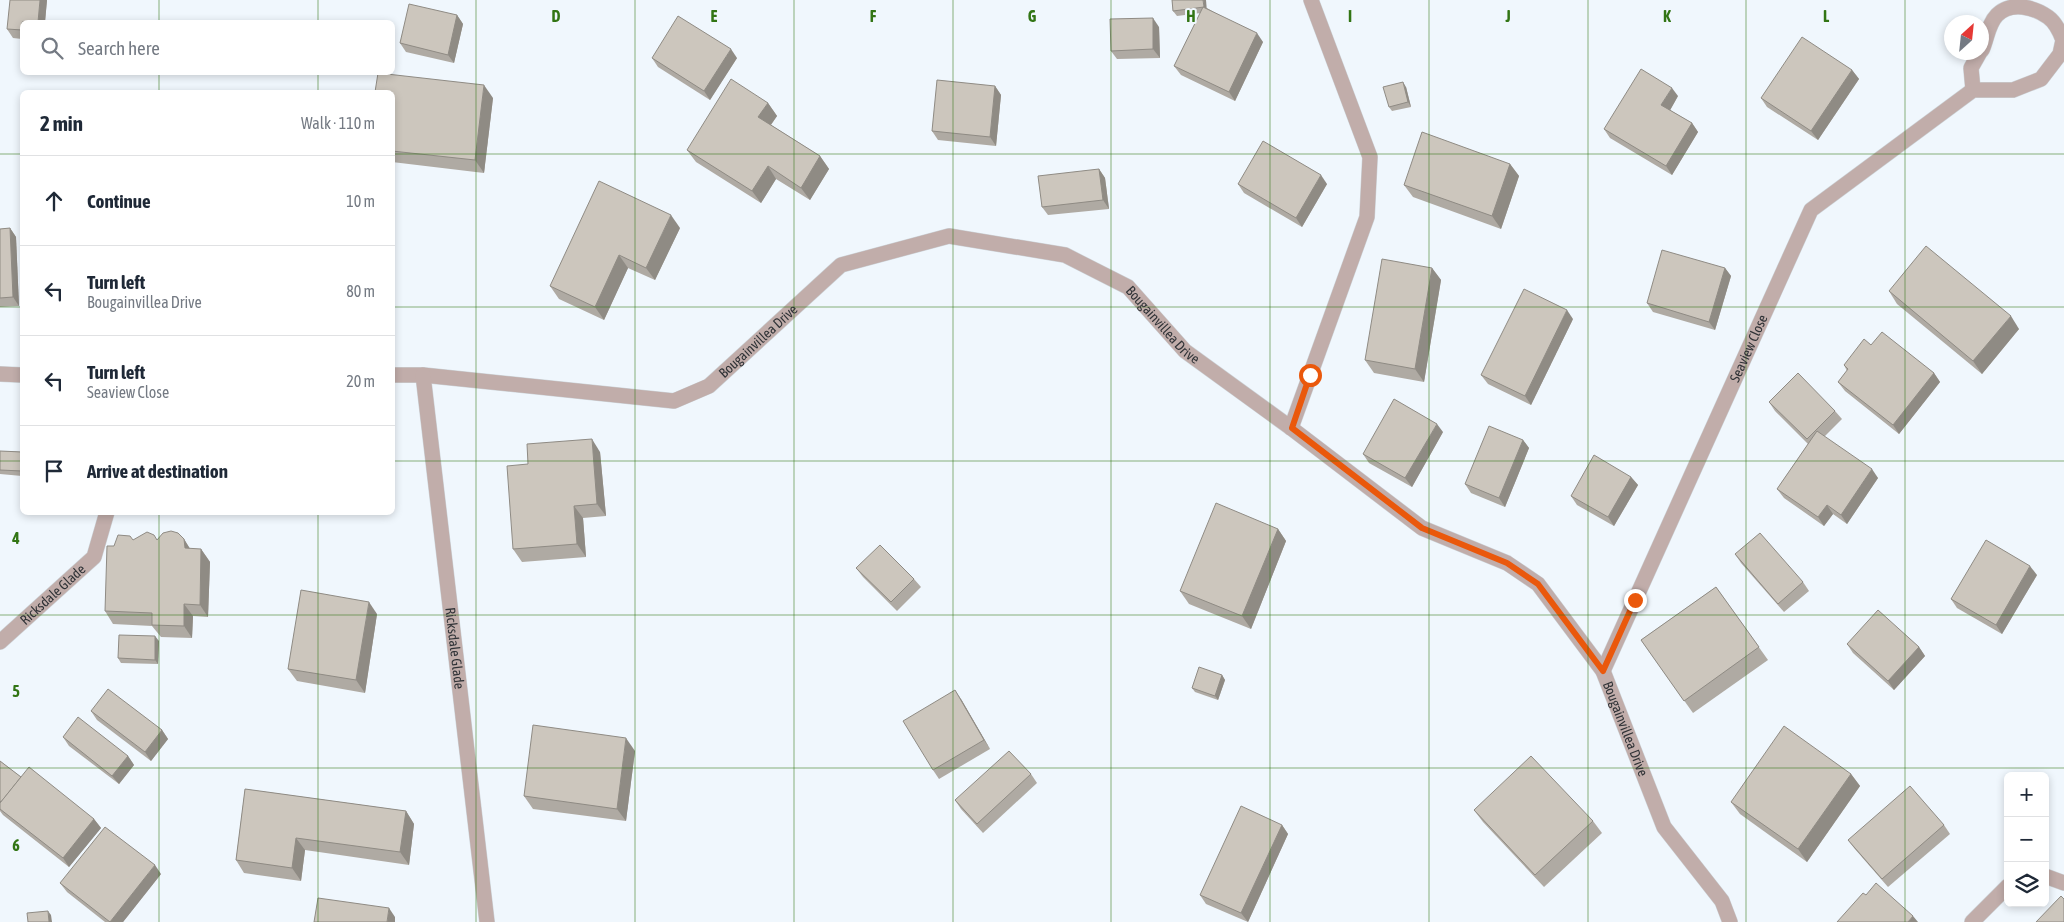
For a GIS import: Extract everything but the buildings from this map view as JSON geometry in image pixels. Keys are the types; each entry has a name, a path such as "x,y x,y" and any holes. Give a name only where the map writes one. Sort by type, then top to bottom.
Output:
{"street":[{"path":"1292,428 1367,217 1370,158 1311,0"},
{"path":"1976,60 1971,68 1973,90 2014,90 2041,78 2057,59 2064,40 2049,18 2032,10 2017,6 2007,8 1996,16 1989,33"},
{"name":"Seaview Close","path":"1603,671 1811,210 1973,90"},
{"name":"Bougainvillea Drive","path":"395,376 423,375 674,401 709,386 841,265 950,236 1066,255 1128,287 1185,351 1292,428 1422,528 1507,563 1538,584 1603,671 1664,828 1722,901 1730,922"},
{"path":"0,374 20,375"},
{"name":"Ricksdale Glade","path":"423,375 487,922"},
{"name":"Ricksdale Glade","path":"0,642 94,557 106,515"},
{"path":"2049,877 2064,882"},
{"path":"1972,922 2004,890"}],"route":[{"path":"1310,375 1292,428 1422,528 1507,563 1538,584 1603,671 1635,600"}]}
